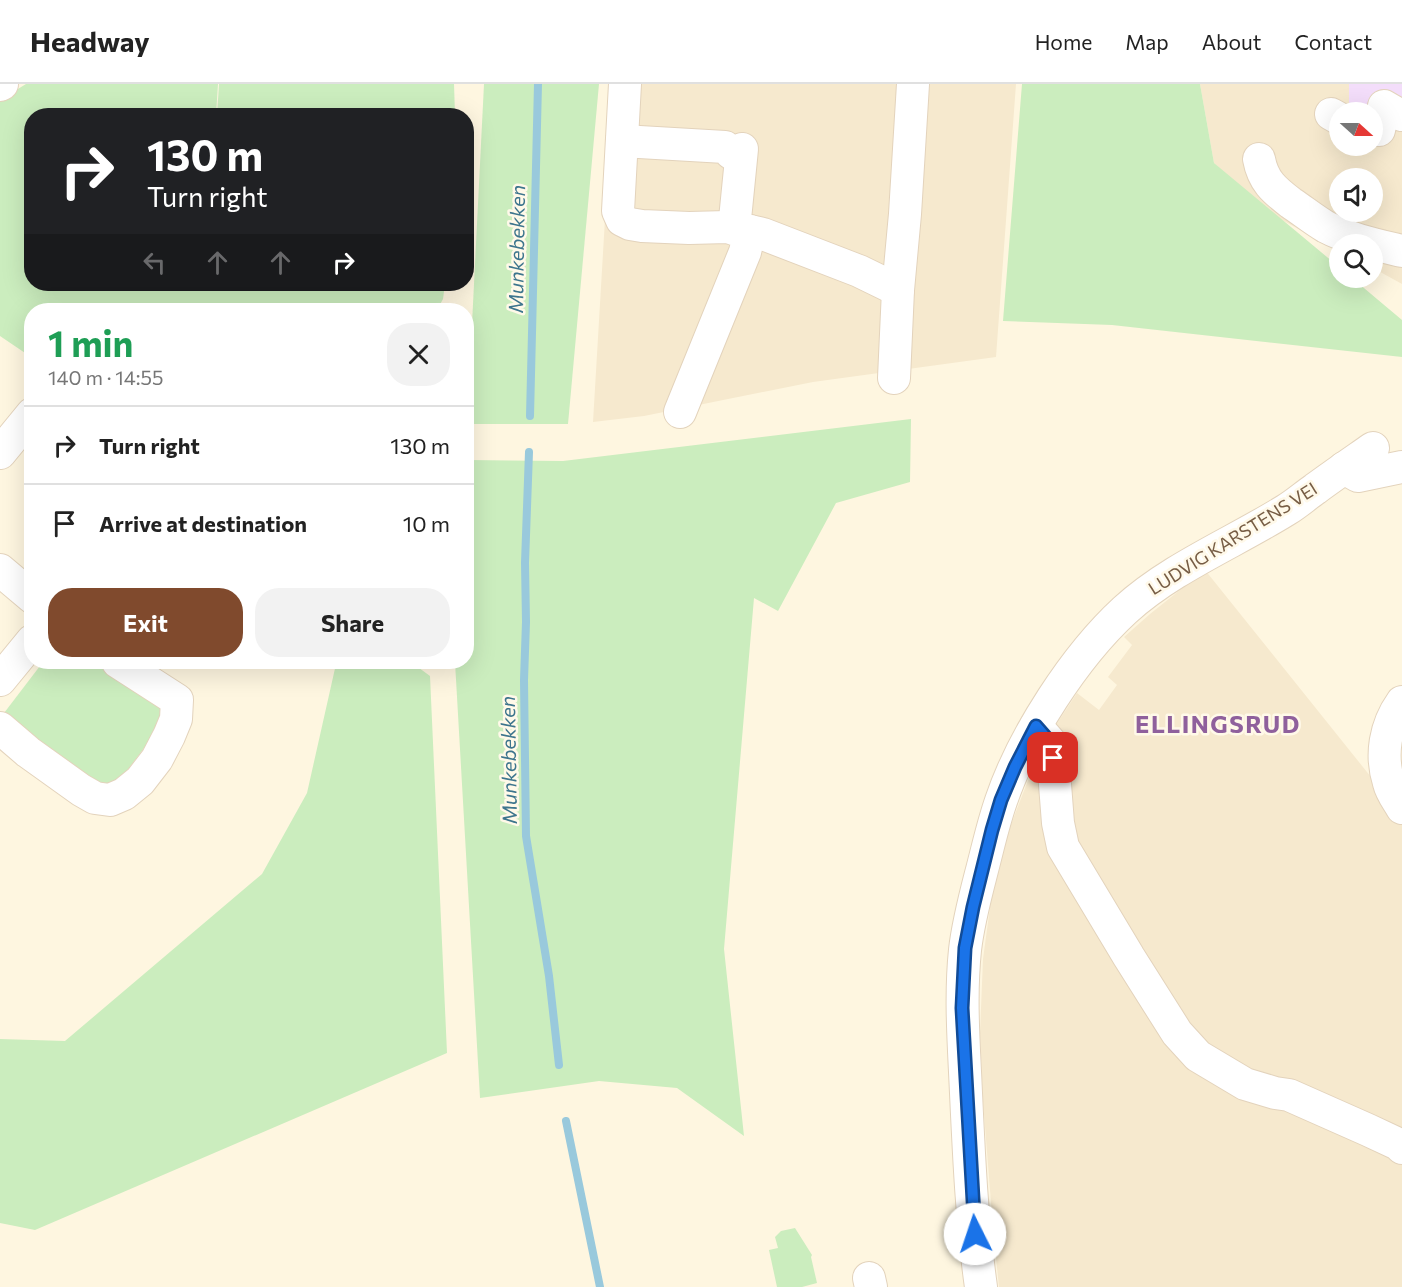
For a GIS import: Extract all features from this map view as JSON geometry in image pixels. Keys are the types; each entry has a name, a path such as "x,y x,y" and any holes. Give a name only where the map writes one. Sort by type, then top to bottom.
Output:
{"street":[{"path":"626,84 618,211 622,220 630,224 655,228 728,227 763,234 859,271 898,290"},
{"path":"894,378 913,84"},
{"path":"622,141 724,147 731,153 741,152 742,230 745,252 680,412"},
{"path":"1259,159 1261,172 1271,186 1312,218 1341,233 1402,251"},
{"path":"0,453 24,424"},
{"name":"LUDVIG KARSTENS VEI","path":"981,1287 969,1146 962,1008 965,948 992,830 1001,800 1015,767 1036,726 1059,690 1089,650 1124,611 1153,586 1287,510 1373,448"},
{"path":"1344,468 1358,476 1402,467"},
{"path":"0,570 24,590"},
{"path":"0,680 24,651"},
{"path":"0,728 28,752 95,798 110,800 124,794 140,781 157,759 176,719 177,700 129,669"},
{"path":"1402,702 1388,729 1383,755 1389,785 1402,808"},
{"path":"1036,726 1052,746 1058,823 1063,847 1177,1033 1198,1056 1245,1084 1289,1095 1398,1144 1402,1148"}],"shaded area":[{"path":"613,84 1016,84 996,357 813,382 644,416 593,422"},
{"path":"1200,84 1402,84 1402,284 1383,274 1383,234 1329,234 1329,246 1260,208 1214,163"},
{"path":"1349,84 1402,84 1402,126 1383,117 1383,102 1349,102"},
{"path":"1205,570 1387,797 1402,824 1402,1287 999,1287 983,1101 980,1033 983,959 991,900 1007,835 1035,762 1077,693 1099,710 1117,685 1108,677 1132,645 1124,637"}],"green space":[{"path":"26,84 218,84 216,108 24,108 24,291 444,291 443,299 441,303 24,303 24,352 0,336 0,100"},
{"path":"219,84 454,84 455,108 217,108"},
{"path":"484,84 599,84 568,424 474,424 474,284"},
{"path":"1022,84 1200,84 1214,163 1329,259 1329,288 1364,288 1402,320 1402,357 1112,325 1003,321"},
{"path":"911,419 910,482 836,503 778,611 754,598 724,949 744,1136 677,1088 599,1081 480,1098 455,669 474,669 474,460 563,461"},
{"path":"38,669 126,669 176,706 107,797 1,717"},
{"path":"335,669 420,669 430,676 447,1053 35,1230 0,1223 0,1039 65,1041 262,874 307,793"},
{"path":"795,1228 812,1255 817,1283 802,1287 777,1287 769,1250 778,1248 775,1237 781,1231"}],"waterway":[{"name":"Munkebekken","path":"530,416 538,84"},
{"name":"Munkebekken","path":"529,452 524,680 526,836 549,976 559,1065"},
{"name":"Munkebekken","path":"566,1121 600,1287"}],"district":[{"name":"ELLINGSRUD","path":"1218,725"}],"route":[{"path":"975,1234 962,1008 965,948 973,907 1001,800 1036,726 1050,742 1053,758"}]}
